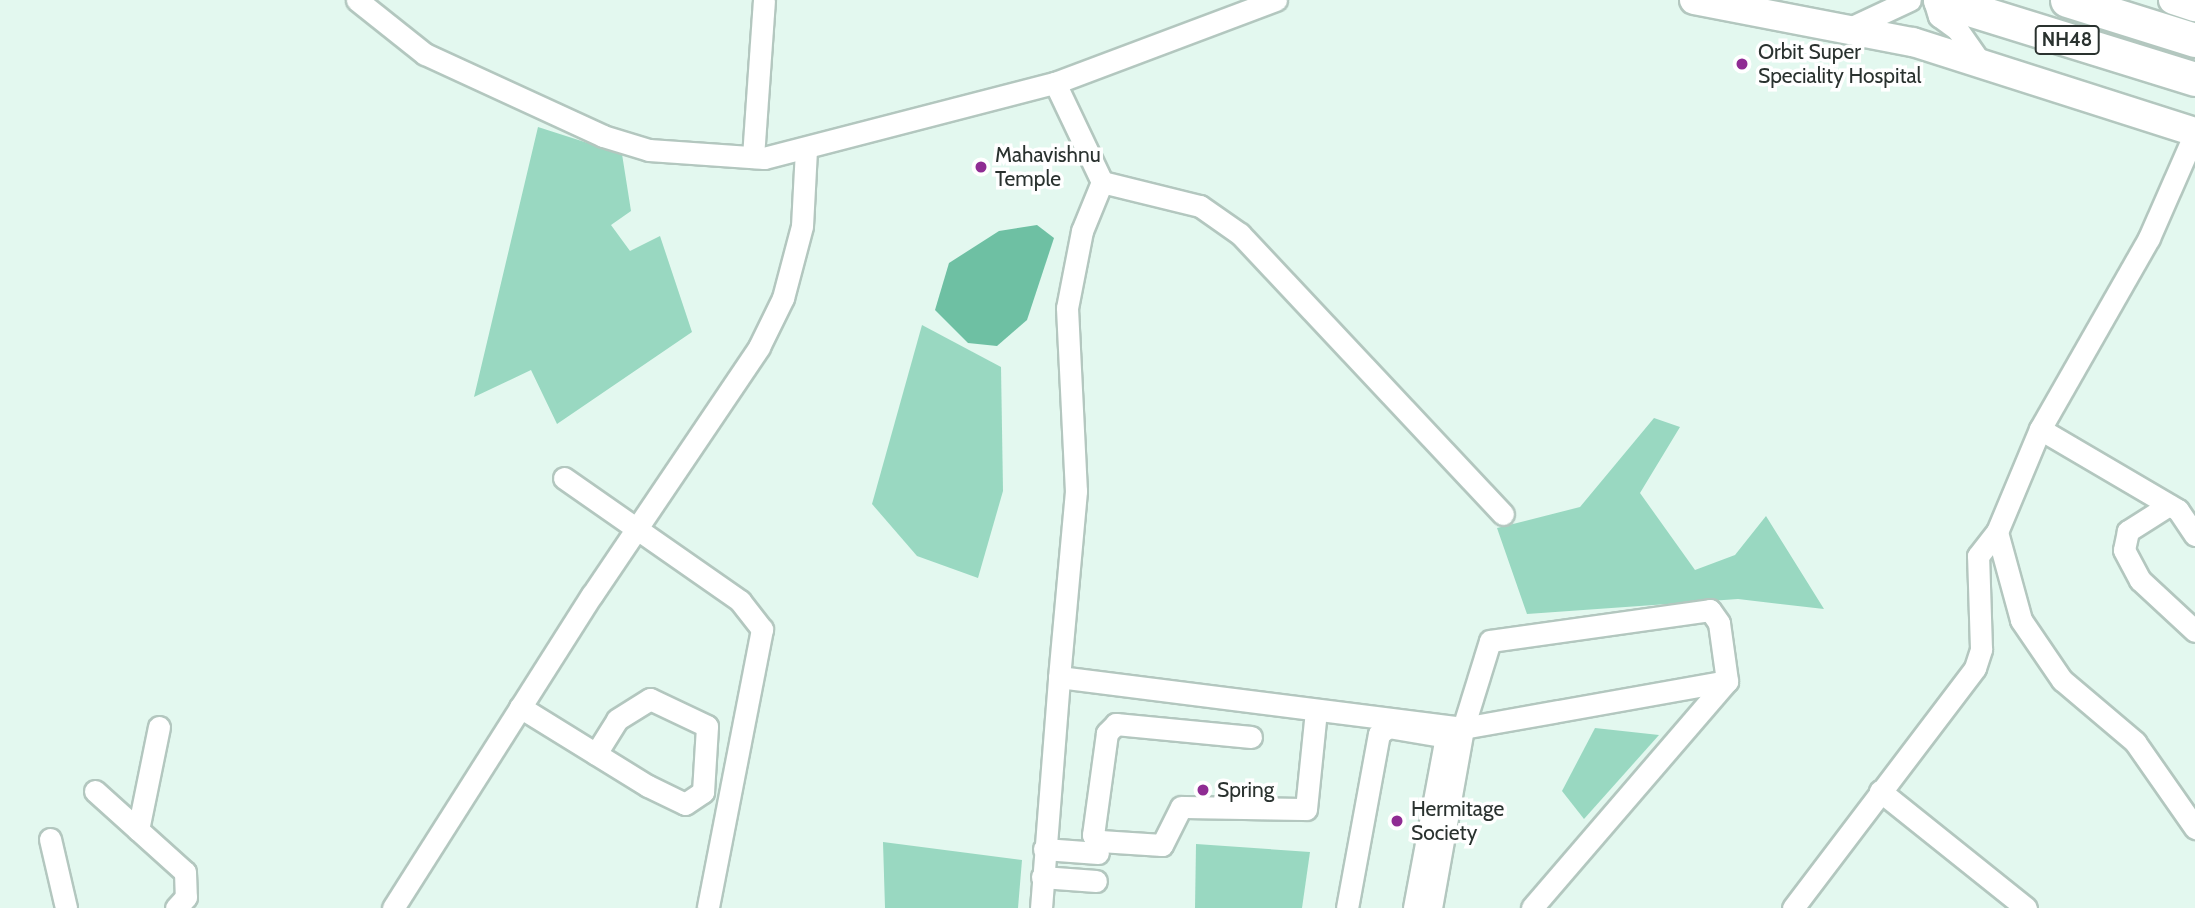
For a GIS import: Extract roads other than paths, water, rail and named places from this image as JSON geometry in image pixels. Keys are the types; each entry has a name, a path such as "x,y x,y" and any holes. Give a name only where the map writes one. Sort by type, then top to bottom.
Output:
{"highway":[{"name":"NH48","path":"1940,0 2195,79"},
{"name":"NH48","path":"2067,0 2195,40"}],"main road":[{"path":"1694,0 1850,28 1979,61 2195,132"},
{"path":"2173,0 2195,7"}],"street":[{"path":"357,0 425,54 603,136 649,150 753,157 806,149 1055,83 1276,0"},
{"path":"753,157 764,0"},
{"path":"1850,28 1910,0"},
{"path":"1934,0 1939,16 1957,29 1979,61"},
{"path":"1041,908 1076,491 1067,308 1082,231 1102,182 1055,83"},
{"path":"1793,908 1980,658 1978,559 1997,532 2040,429 2149,238 2195,132"},
{"path":"393,908 520,707 760,347 783,298 802,226 806,149"},
{"path":"1102,182 1200,206 1240,234 1503,514"},
{"path":"2040,429 2169,506 2195,535"},
{"path":"564,478 740,601 762,629 708,908"},
{"path":"2169,506 2128,531 2124,550 2140,580 2195,631"},
{"path":"1997,532 2021,620 2062,680 2135,742 2195,828"},
{"path":"1431,908 1463,728 1490,641 1710,610 1718,624 1727,681 1532,908"},
{"path":"1059,677 1463,728 1727,681"},
{"path":"520,707 596,754 685,804 703,792 709,737 699,718 650,699 617,720 596,754"},
{"path":"1251,737 1116,724 1107,733 1093,835 1100,841 1162,845 1181,807 1306,809 1316,711"},
{"path":"138,830 159,727"},
{"path":"1347,908 1379,734 1388,727 1441,736 1445,742 1414,908"},
{"path":"95,791 185,872 186,897 176,908"},
{"path":"1880,791 2026,908"},
{"path":"50,839 66,908"},
{"path":"1044,849 1098,853"},
{"path":"1042,877 1097,881"}],"place":[{"name":"Orbit Super Speciality Hospital","path":"1742,64"},
{"name":"Mahavishnu Temple","path":"981,167"},
{"name":"Spring","path":"1203,790"},
{"name":"Hermitage Society","path":"1397,821"}]}
